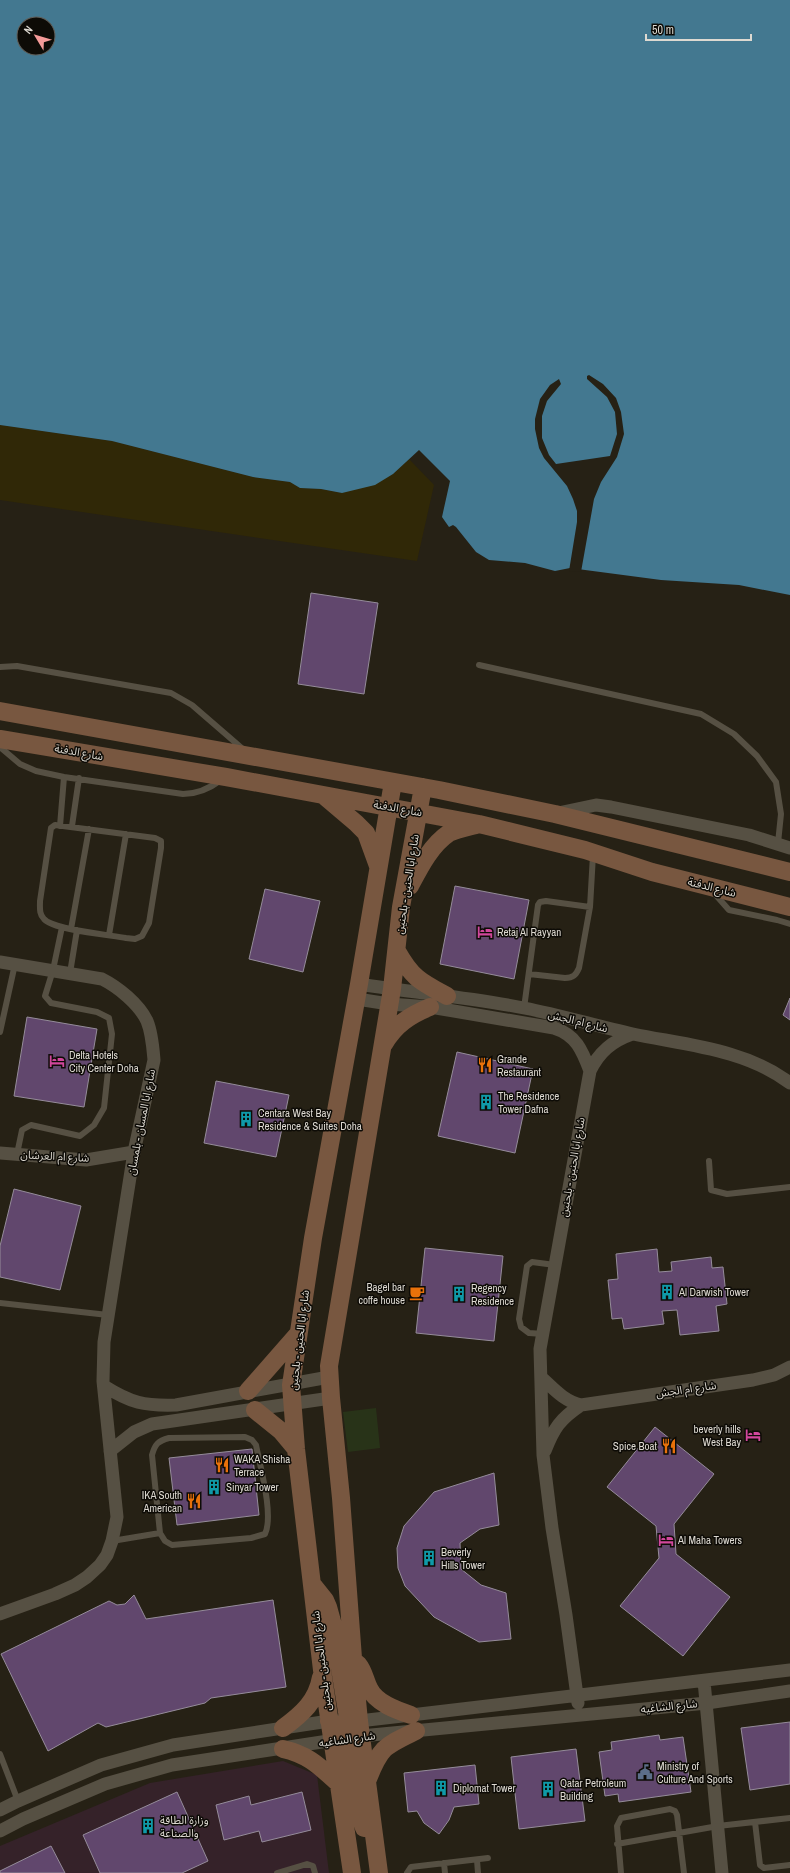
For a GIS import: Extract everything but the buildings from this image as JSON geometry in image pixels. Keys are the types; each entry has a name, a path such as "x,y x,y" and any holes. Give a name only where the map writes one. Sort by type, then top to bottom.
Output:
{"street":[{"path":"0,711 423,787 555,814 790,872"},
{"name":"شارع الدفنة","path":"0,739 226,777 479,824 593,852 652,872 790,907"},
{"name":"شارع ابا الحنين - بلحنين","path":"329,1721 296,1448 291,1385 313,1238 358,991 393,782"},
{"name":"شارع ابا الحنين - بلحنين","path":"352,1873 338,1783 349,1731 353,1658 341,1498 329,1377 331,1350 380,1049 390,997 397,951 401,906 423,787"},
{"path":"323,795 366,833 379,866"},
{"path":"555,814 596,805 611,807 749,836 784,846"},
{"path":"401,906 430,852 440,841 450,833 479,824"},
{"path":"397,951 406,968 415,977 447,996"},
{"name":"شارع ابا المسان - بلمسان","path":"0,962 70,973 102,980 117,987 147,1020 153,1046 154,1060 134,1152 104,1342 104,1386 117,1517 112,1541 107,1555 100,1565 81,1581 55,1594 0,1614"},
{"name":"شارع ام الجش","path":"358,991 390,997 447,996 524,1008 632,1034 742,1057 761,1064 790,1083"},
{"path":"390,997 430,1007 554,1028 563,1031 576,1041 582,1050 590,1071"},
{"path":"380,1049 400,1022 414,1013 430,1007"},
{"name":"شارع ابا الحنين - بلحنين","path":"579,1715 543,1455 540,1348 590,1071 594,1062 607,1047 619,1039 632,1034"},
{"name":"شارع ام العرشان","path":"0,1153 86,1160 134,1152"},
{"path":"248,1392 298,1334"},
{"name":"شارع ام الجش","path":"543,1455 557,1424 566,1415 581,1405 753,1380 774,1375 790,1367"},
{"path":"104,1386 133,1402 152,1406 176,1404 291,1385 329,1377"},
{"path":"542,1378 563,1397 571,1402 581,1405"},
{"path":"110,1451 134,1432 152,1424 331,1398"},
{"path":"255,1410 281,1432 296,1448"},
{"path":"312,1585 325,1600 333,1626 363,1826 376,1843"},
{"path":"353,1658 360,1667 370,1689 375,1696 413,1723 392,1743 382,1750 375,1761 368,1780"},
{"path":"283,1728 301,1715 314,1698 320,1685 322,1670"},
{"name":"شارع الشاغيه","path":"0,1831 23,1819 105,1784 172,1765 283,1749 349,1731 413,1723 577,1696 790,1670"},
{"name":"شارع الشاغيه","path":"704,1681 722,1873"},
{"name":"شارع الشاغيه","path":"413,1723 579,1715 707,1703 790,1691"},
{"path":"329,1721 349,1731"},
{"name":"شارع الشاغيه","path":"0,1810 18,1800 101,1765 173,1745 329,1721"},
{"name":"شارع ابا الحنين - بلحنين","path":"349,1731 368,1780 379,1873"},
{"path":"283,1749 299,1753 313,1760 338,1783"}],"lane":[{"path":"479,665 701,714 734,734 757,756 776,782 784,846"},
{"path":"0,667 17,666 171,693 192,705 251,756"},
{"path":"0,747 20,764 36,771 64,777 183,794 196,794 210,788 226,777"},
{"path":"60,826 64,777"},
{"path":"72,826 79,778"},
{"path":"53,826 72,826 155,838 161,841 149,923 142,936 135,939 62,927 48,922 43,918 40,911 51,828 53,826"},
{"path":"70,973 74,929 89,829"},
{"path":"109,935 126,834"},
{"path":"529,974 570,978 577,973 580,968 590,907 593,852"},
{"path":"707,885 729,910 790,924"},
{"path":"524,1008 537,907 540,902 548,901 590,907"},
{"path":"17,1154 22,1130 32,1125 80,1136 94,1125 104,1108 112,1034 109,1018 96,1012 51,1003 45,996 53,970 62,927"},
{"path":"0,1032 15,964"},
{"path":"709,1161 711,1190 727,1194 790,1188"},
{"path":"543,1334 529,1333 521,1327 519,1319 527,1266 532,1262 555,1265"},
{"path":"0,1303 108,1316"},
{"path":"245,1437 252,1440 256,1445 266,1496 268,1523 265,1534 258,1537 172,1545 165,1541 160,1533 152,1455 154,1446 160,1441 168,1438 245,1437"},
{"path":"112,1541 160,1533"},
{"path":"0,1754 18,1800"},
{"path":"621,1873 616,1826 621,1818 670,1809 677,1815 684,1873"},
{"path":"618,1844 718,1826 790,1818"},
{"path":"755,1822 760,1864 764,1868 790,1865"},
{"path":"407,1873 410,1867 488,1858"},
{"path":"477,1860 478,1873"},
{"path":"444,1863 445,1873"},
{"path":"277,1873 307,1864 313,1866 315,1873"}],"shaded area":[{"path":"283,1761 317,1775 329,1873 0,1873 0,1846 150,1783"}],"green space":[{"path":"376,1408 380,1448 348,1452 343,1412"}],"sand":[{"path":"0,425 112,441 253,477 290,482 300,488 321,489 342,493 393,474 409,459 434,485 417,561 0,500"}],"water":[{"path":"0,0 790,0 790,595 739,585 661,580 570,568 555,571 525,563 489,560 476,552 456,527 453,525 449,527 442,517 450,481 419,450 393,474 375,485 342,493 321,489 300,488 290,482 253,477 112,441 0,425"}],"pier":[{"path":"589,375 603,384 616,398 621,412 624,434 617,457 601,482 594,499 581,572 569,571 577,522 577,511 567,486 544,458 539,448 535,429 535,419 540,399 550,385 559,379 561,384 547,401 542,416 542,438 549,455 556,464 610,456 617,434 615,412 607,397 587,379 587,376"}],"place":[{"name":"Retaj Al Rayyan","path":"485,932"},
{"name":"Delta Hotels City Center Doha","path":"57,1061"},
{"name":"Grande Restaurant","path":"485,1065"},
{"name":"The Residence Tower Dafna","path":"486,1102"},
{"name":"Centara West Bay Residence & Suites Doha","path":"246,1119"},
{"name":"Al Darwish Tower","path":"667,1292"},
{"name":"Bagel bar coffe house","path":"417,1293"},
{"name":"Regency Residence","path":"459,1294"},
{"name":"beverly hills West Bay","path":"753,1435"},
{"name":"Spice Boat","path":"669,1446"},
{"name":"WAKA Shisha Terrace","path":"222,1465"},
{"name":"Sinyar Tower","path":"214,1487"},
{"name":"IKA South American","path":"194,1501"},
{"name":"Al Maha Towers","path":"666,1540"},
{"name":"Beverly Hills Tower","path":"429,1558"},
{"name":"Ministry of Culture And Sports","path":"645,1772"},
{"name":"Diplomat Tower","path":"441,1788"},
{"name":"Qatar Petroleum Building","path":"548,1789"},
{"name":"وزارة الطاقة والصناعة","path":"148,1826"}]}
